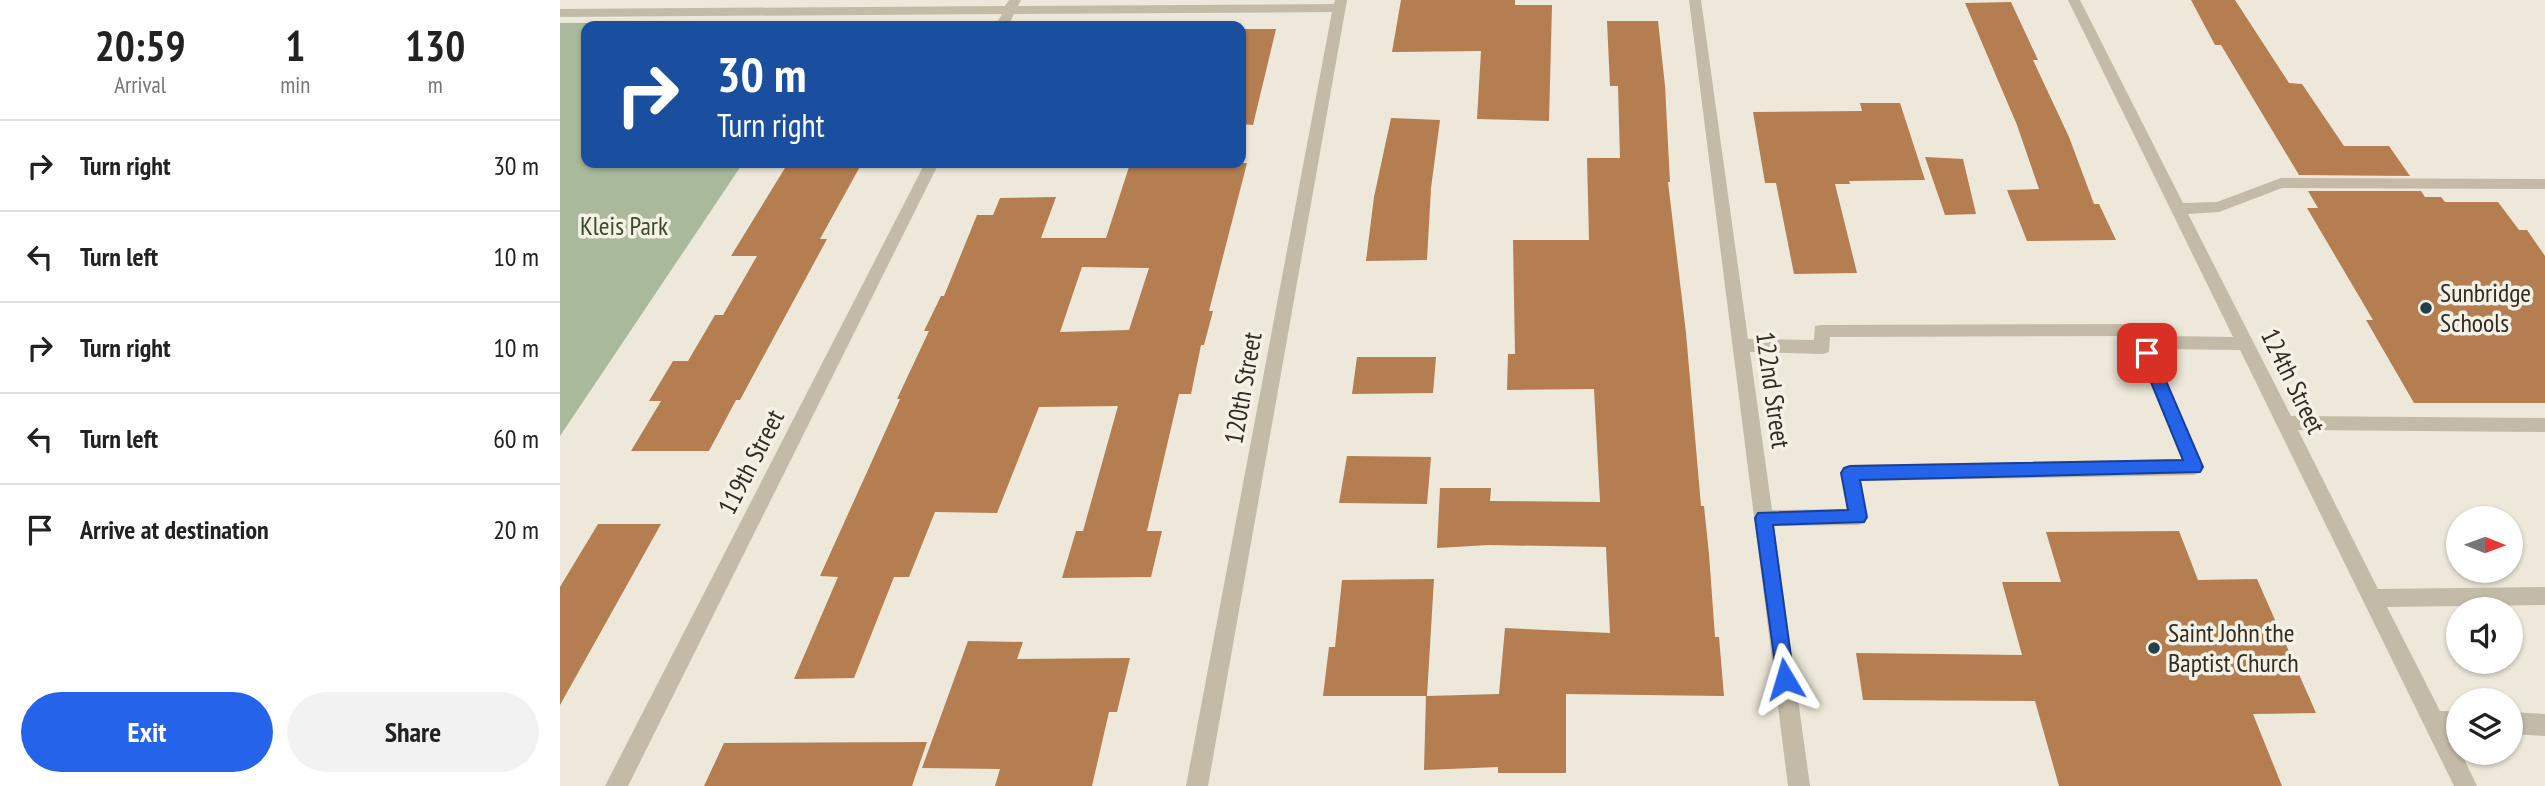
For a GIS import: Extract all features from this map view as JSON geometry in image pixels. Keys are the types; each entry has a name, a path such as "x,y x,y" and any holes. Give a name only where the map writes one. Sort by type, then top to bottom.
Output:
{"street":[{"path":"653,12 663,0"},
{"name":"122nd Street","path":"1695,0 1799,786"},
{"name":"124th Street","path":"2074,0 2466,786"},
{"path":"1004,21 1013,4"},
{"path":"560,13 1013,4 1340,4"},
{"name":"120th Street","path":"1197,786 1340,4"},
{"name":"119th Street","path":"616,786 929,168"},
{"path":"2178,209 2218,207 2281,183 2545,184"},
{"path":"1741,345 1824,347 1821,331 2137,330 2164,342 2246,344"},
{"path":"1764,518 1858,517 1850,473 2194,467 2137,330"},
{"path":"2285,423 2545,425"},
{"path":"2372,598 2545,596"},
{"path":"2433,721 2446,722"},
{"path":"2523,724 2545,725"}],"green space":[{"name":"Kleis Park","path":"560,23 581,23 581,168 740,168 560,436"}],"building":[{"path":"1401,0 1515,0 1515,5 1552,5 1549,121 1477,119 1481,51 1392,52"},
{"path":"2191,0 2235,0 2289,83 2302,84 2344,146 2389,146 2410,176 2299,175 2221,45 2215,45"},
{"path":"2011,2 2038,60 2033,60 2069,137 2094,204 2099,204 2116,240 2027,241 2007,190 2039,189 2017,125 1965,3"},
{"path":"1607,21 1658,21 1665,86 1668,182 1686,333 1701,506 1704,506 1709,554 1715,637 1719,637 1724,696 1566,694 1566,773 1498,773 1498,767 1424,770 1426,696 1323,696 1329,647 1335,647 1342,580 1434,579 1427,696 1499,694 1505,628 1610,633 1606,547 1489,545 1437,548 1440,488 1491,488 1490,501 1600,502 1594,389 1507,390 1508,354 1515,354 1513,240 1589,240 1587,158 1620,158 1618,86 1610,86"},
{"path":"1246,29 1276,29 1253,125 1246,124"},
{"path":"1860,103 1900,103 1925,180 1849,181 1850,184 1835,184 1857,273 1794,274 1776,183 1765,183 1753,112 1862,111"},
{"path":"1391,118 1440,120 1431,188 1427,260 1366,261 1374,197"},
{"path":"1925,157 1963,159 1976,214 1945,215"},
{"path":"785,168 859,168 820,239 827,239 740,400 736,400 709,451 631,451 661,401 649,401 673,361 688,361 715,315 723,315 757,256 731,256"},
{"path":"1129,168 1246,168 1191,394 1179,394 1147,531 1162,531 1151,577 1062,578 1076,531 1083,531 1118,406 1039,407 997,513 935,512 909,577 894,577 854,678 794,679 838,577 820,576 900,399 897,399 929,331 924,331 941,296 944,296 977,215 993,215 1000,198 1056,197 1041,238 1106,238","holes":["1082,267 1149,268 1129,330 1060,332"]},
{"name":"Sunbridge Schools","path":"2308,191 2421,191 2425,197 2441,197 2445,202 2498,202 2519,230 2527,230 2545,256 2545,403 2414,403 2366,320 2373,320 2307,208 2318,208"},
{"path":"1357,357 1436,357 1433,393 1352,394"},
{"path":"1347,456 1431,457 1427,504 1339,503"},
{"path":"598,524 661,524 560,705 560,587"},
{"name":"Saint John the Baptist Church","path":"2179,531 2198,580 2257,579 2316,713 2253,714 2282,786 2059,786 2035,701 1863,700 1856,653 2022,655 2002,582 2061,582 2046,532"},
{"path":"968,641 1023,642 1017,659 1130,658 1117,712 1109,712 1092,786 995,786 1000,769 922,768"},
{"path":"927,742 912,786 704,786 724,743"}],"place":[{"name":"Sunbridge Schools","path":"2426,308"},
{"name":"Saint John the Baptist Church","path":"2154,648"}],"route":[{"path":"1785,679 1764,518 1858,517 1850,473 2194,467 2147,353"}]}
